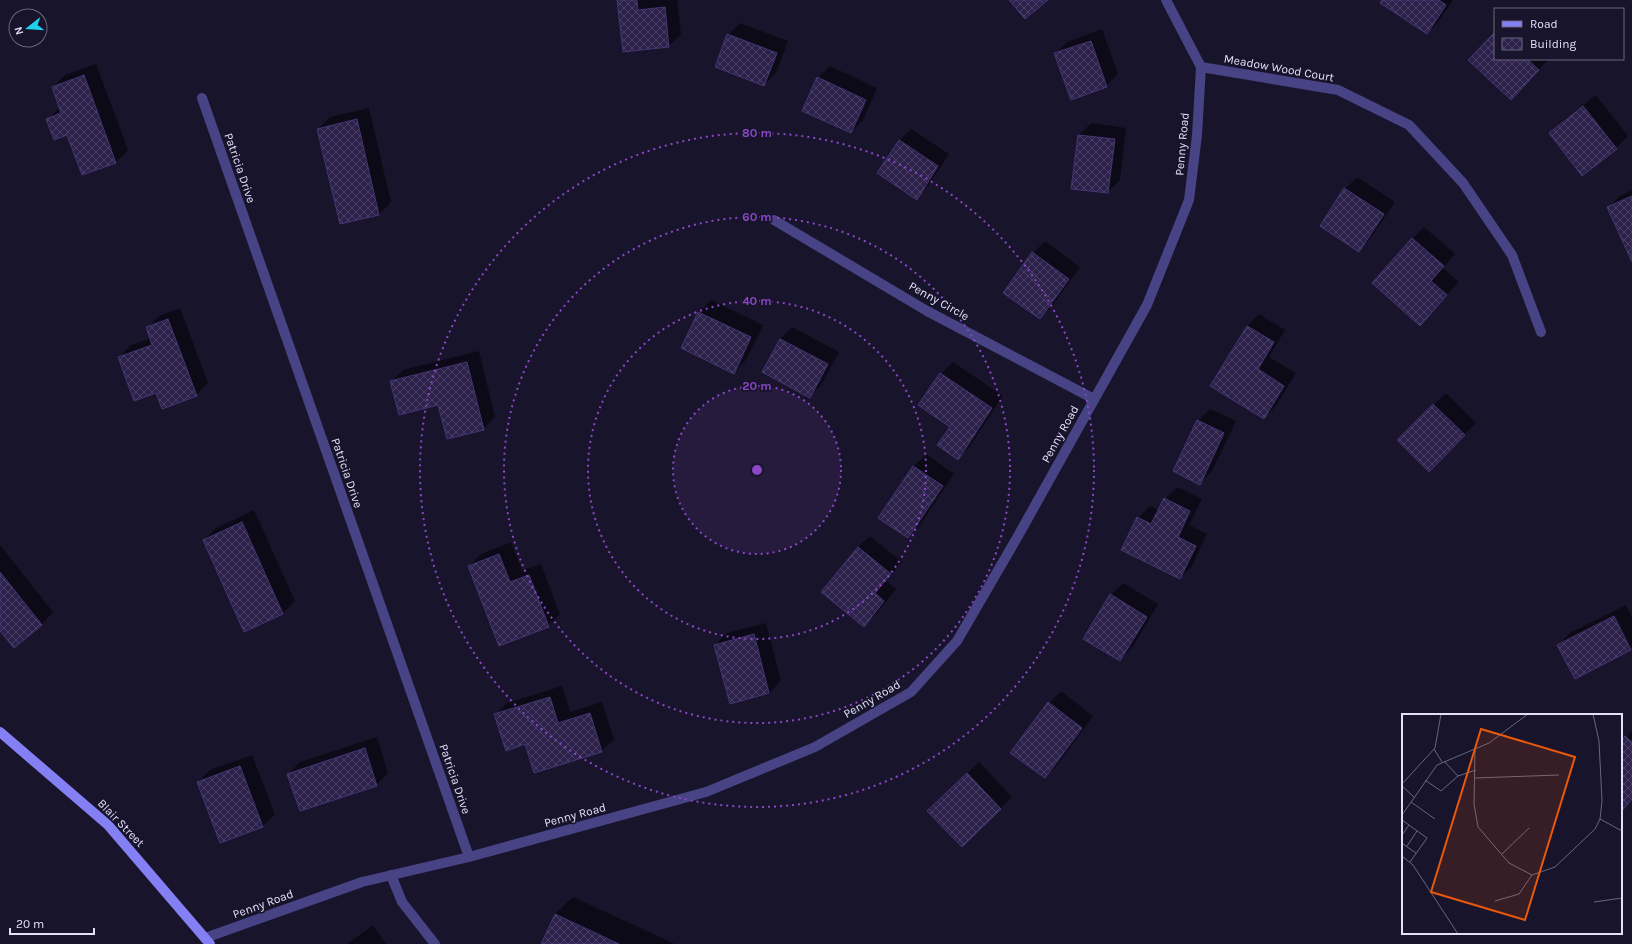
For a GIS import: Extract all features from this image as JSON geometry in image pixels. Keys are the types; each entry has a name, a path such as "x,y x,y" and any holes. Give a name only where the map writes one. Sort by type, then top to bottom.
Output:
{"street":[{"path":"1166,0 1201,67"},
{"name":"Meadow Wood Court","path":"1201,67 1338,90 1409,125 1463,183 1512,256 1541,332"},
{"name":"Penny Road","path":"208,941 362,882 469,857 706,792 815,747 911,692 957,641 1018,536 1147,305 1189,200 1197,135 1201,67"},
{"name":"Patricia Drive","path":"202,98 469,857"},
{"name":"Penny Circle","path":"774,220 927,311 1094,399"},
{"name":"Blair Street","path":"0,732 108,825 208,941"},
{"path":"391,875 402,902 435,944"}],"building":[{"path":"617,0 637,0 638,10 665,7 669,47 623,52"},
{"path":"1009,0 1048,0 1025,19"},
{"path":"1382,0 1439,0 1446,5 1427,34 1380,3"},
{"path":"1494,33 1494,60 1528,60 1539,70 1511,100 1468,60"},
{"path":"727,34 777,53 764,86 715,67"},
{"path":"1091,41 1107,87 1071,100 1054,53"},
{"path":"84,75 116,163 82,175 67,135 54,140 46,119 61,113 52,87"},
{"path":"817,77 866,100 851,133 802,111"},
{"path":"1583,106 1617,149 1582,176 1549,133"},
{"path":"357,119 379,215 340,224 317,129"},
{"path":"1078,135 1115,139 1108,193 1071,189"},
{"path":"899,140 938,166 917,200 877,173"},
{"path":"1344,188 1384,214 1359,252 1320,226"},
{"path":"1632,196 1632,262 1607,207"},
{"path":"1412,238 1444,266 1431,281 1447,295 1420,326 1372,283"},
{"path":"1032,252 1069,279 1040,319 1003,293"},
{"path":"698,312 751,337 734,374 681,348"},
{"path":"168,319 197,396 162,409 156,393 134,401 118,357 152,345 146,327"},
{"path":"1247,326 1274,342 1258,369 1284,386 1264,419 1210,386"},
{"path":"780,339 828,364 810,398 762,372"},
{"path":"467,362 484,430 447,439 438,405 399,415 390,381"},
{"path":"940,373 992,408 958,460 937,445 950,427 918,405"},
{"path":"1433,404 1465,435 1429,472 1397,440"},
{"path":"1197,420 1224,433 1200,485 1173,471"},
{"path":"913,466 943,486 908,538 878,518"},
{"path":"1164,498 1190,511 1178,537 1196,546 1180,579 1121,550 1137,517 1151,524"},
{"path":"242,522 283,614 244,632 203,540"},
{"path":"858,547 891,574 875,593 884,601 864,627 821,592"},
{"path":"499,554 510,582 529,575 549,627 499,646 468,566"},
{"path":"0,572 42,625 14,648 0,631"},
{"path":"1110,594 1147,617 1120,661 1083,639"},
{"path":"1614,616 1631,650 1575,679 1557,645"},
{"path":"754,634 769,693 730,704 714,645"},
{"path":"550,697 558,723 590,713 602,752 534,773 525,744 506,751 494,714"},
{"path":"1048,702 1082,728 1045,778 1010,753"},
{"path":"1625,736 1632,742 1632,799 1622,811 1622,740"},
{"path":"365,748 377,786 300,811 287,774"},
{"path":"240,766 263,827 220,843 197,782"},
{"path":"967,773 1001,809 962,847 927,811"},
{"path":"555,914 619,944 541,944"}]}
